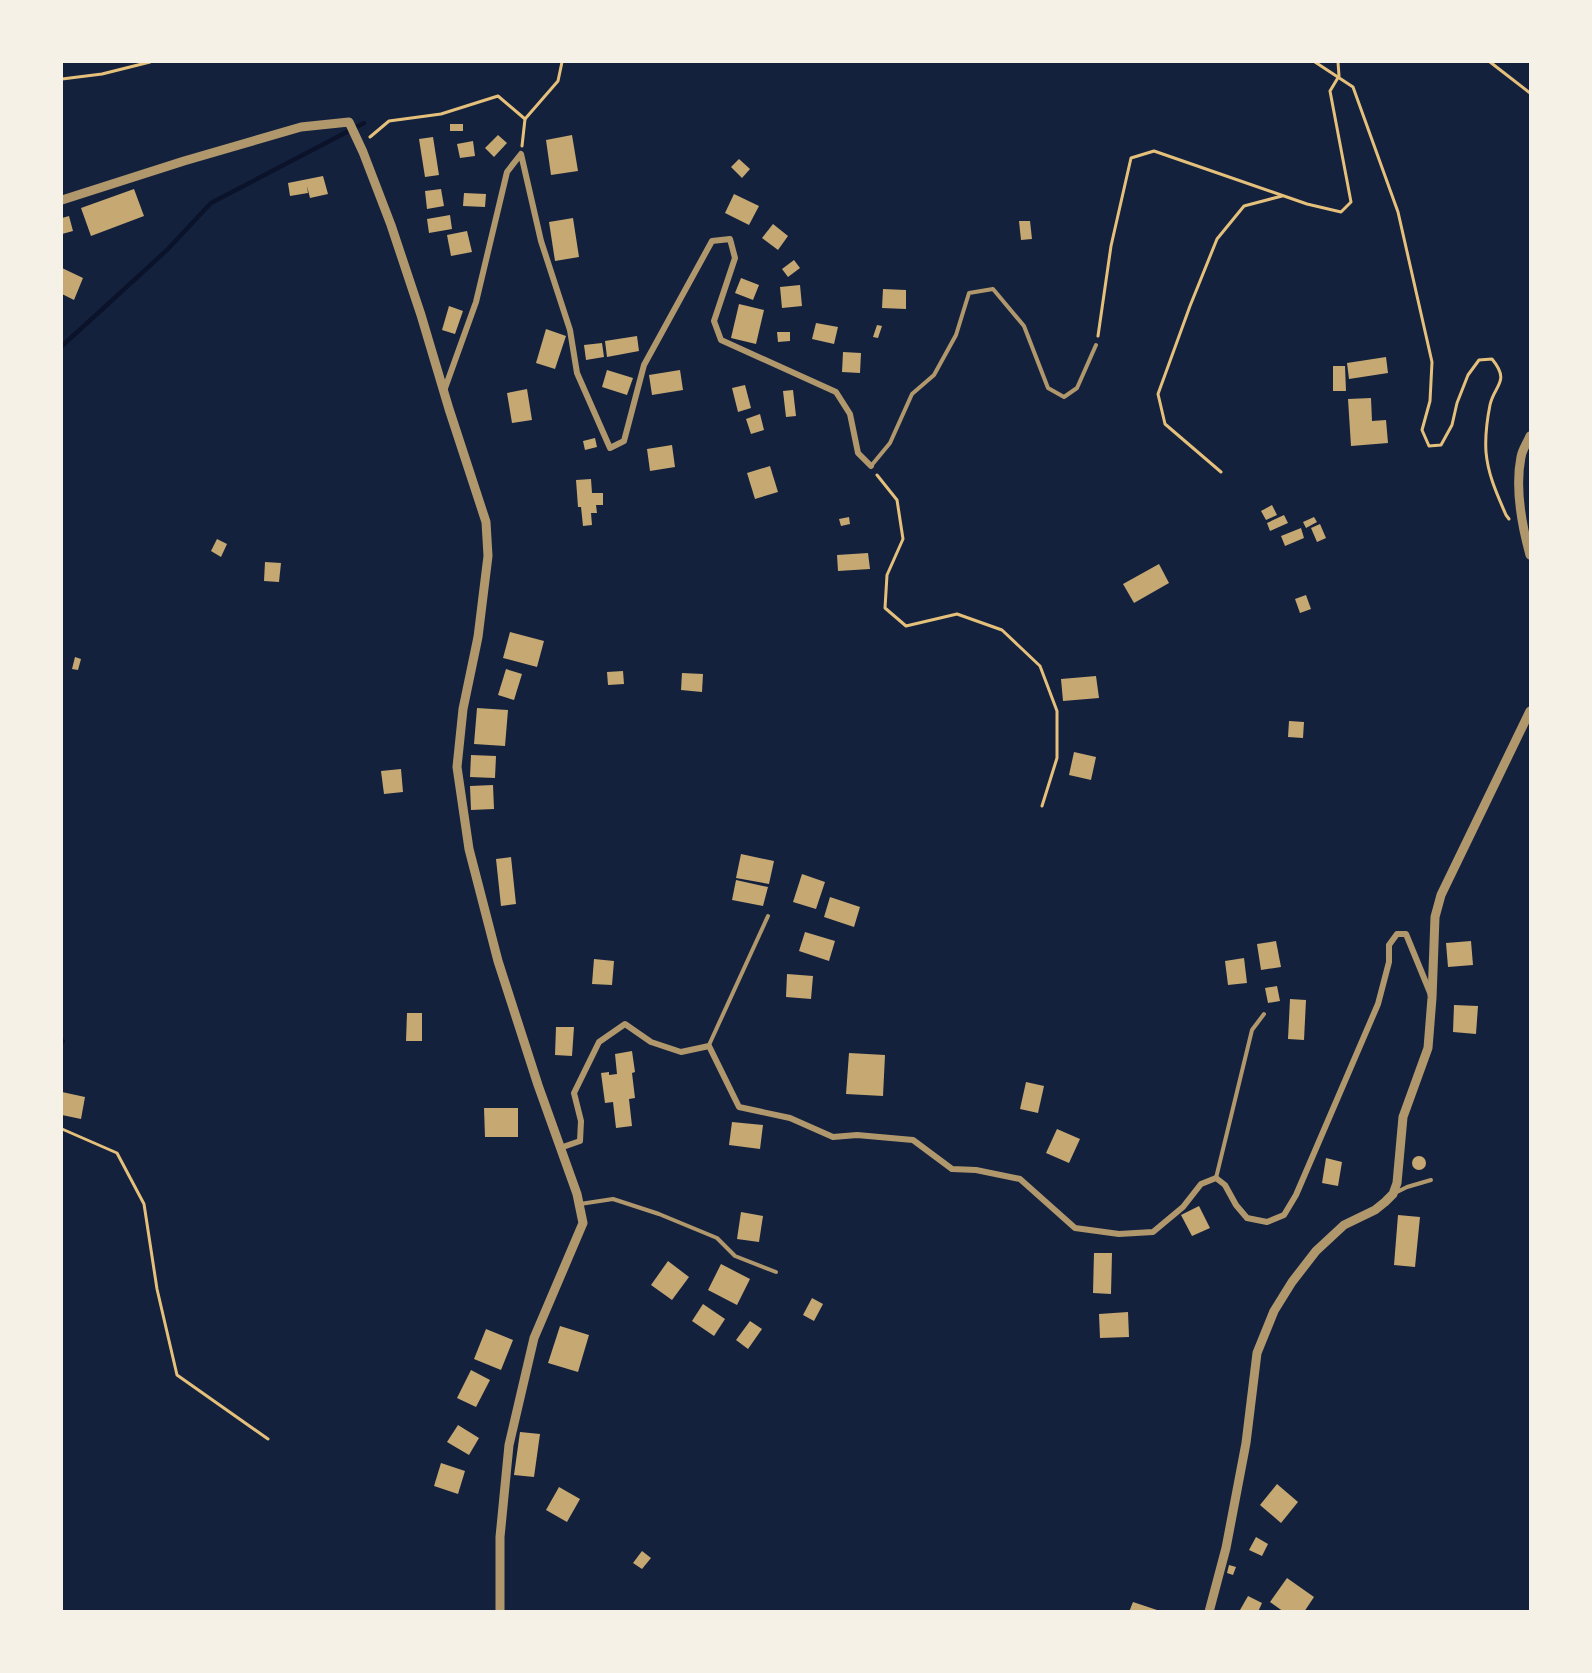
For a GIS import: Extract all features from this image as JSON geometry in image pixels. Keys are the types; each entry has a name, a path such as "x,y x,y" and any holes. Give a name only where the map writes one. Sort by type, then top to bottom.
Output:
{"street":[{"path":"62,200 301,127 349,122 391,225 422,315 486,522 488,556 478,638 463,709 457,767 469,849 498,961 577,1194 583,1223 534,1338 509,1445 500,1537 500,1611"},
{"path":"444,392 476,302 507,172 521,154"},
{"path":"521,154 541,241 570,330 577,373 610,448 624,441 644,364 712,241 730,238 735,258 714,321 722,340 836,392 850,414 858,453 871,466"},
{"path":"1530,436 1521,455 1518,484 1530,555"},
{"path":"1209,1611 1226,1548 1245,1443 1257,1353 1274,1311 1292,1282 1316,1251 1344,1225 1375,1210 1393,1194 1397,1183 1403,1117 1428,1048 1435,917 1441,895 1530,711"},
{"path":"560,1148 580,1141 581,1121 574,1093 599,1042 625,1024 651,1042 681,1052 709,1046 739,1107 790,1118 833,1137 857,1134 913,1140 952,1169 976,1170 1020,1179 1075,1228 1119,1234 1153,1232 1183,1207 1201,1184 1216,1178 1225,1185 1236,1205 1247,1218 1267,1222 1284,1215 1296,1195 1378,1004 1389,962 1389,945 1397,934 1406,934 1432,998"}],"lane":[{"path":"871,466 890,442 912,394 934,375 956,335 969,293 993,289 1024,326 1048,388 1064,397 1077,388 1096,345"},
{"path":"709,1046 768,916"},
{"path":"1216,1178 1252,1030 1264,1014"},
{"path":"1393,1194 1431,1180"},
{"path":"579,1204 613,1199 659,1214 717,1238 735,1256 776,1272"}],"path":[{"path":"62,79 102,74 150,62"},
{"path":"521,154 525,119 558,81 562,62"},
{"path":"1315,62 1353,87 1398,212 1432,362 1431,401 1422,430 1429,446 1441,445 1452,425 1457,403 1468,375 1479,360 1492,359 1500,368 1500,385 1490,402 1487,423 1486,451 1491,481 1506,515 1526,539"},
{"path":"1096,345 1111,246 1131,158 1154,151 1307,204 1341,212 1351,202 1330,91 1339,76 1338,62"},
{"path":"1490,62 1530,93"},
{"path":"358,142 389,121 441,114 498,96 525,119"},
{"path":"1221,472 1165,424 1158,394 1217,239 1244,206 1283,196"},
{"path":"871,466 897,500 903,538 887,574 885,608 906,626 957,614 1002,630 1040,666 1057,711 1057,758 1042,806"},
{"path":"62,1129 117,1153 144,1204 157,1289 177,1375 268,1439"}],"building":[{"path":"450,124 463,124 463,131 450,131"},
{"path":"498,135 507,143 494,157 485,148"},
{"path":"572,135 578,171 551,175 546,140"},
{"path":"433,137 439,175 425,177 419,139"},
{"path":"473,141 475,156 460,158 457,144"},
{"path":"739,159 750,169 742,178 731,167"},
{"path":"323,176 328,194 310,198 307,186 308,193 290,196 288,183"},
{"path":"134,189 144,216 91,236 81,208"},
{"path":"441,189 444,206 427,209 425,191"},
{"path":"464,193 486,194 485,207 463,206"},
{"path":"734,194 759,206 749,225 725,213"},
{"path":"450,215 452,229 429,233 427,219"},
{"path":"69,216 73,231 62,234 62,218"},
{"path":"573,218 579,257 555,261 549,222"},
{"path":"1019,221 1030,221 1032,239 1021,240"},
{"path":"773,224 788,236 778,250 762,238"},
{"path":"467,231 472,252 451,256 447,235"},
{"path":"794,260 800,268 788,277 782,269"},
{"path":"62,268 83,278 74,300 62,294"},
{"path":"741,278 759,285 753,300 735,293"},
{"path":"800,285 802,306 782,308 780,287"},
{"path":"883,289 906,290 906,309 882,308"},
{"path":"739,304 764,310 756,344 731,338"},
{"path":"449,306 463,311 455,334 442,330"},
{"path":"816,323 838,327 834,344 812,339"},
{"path":"877,325 882,326 878,338 873,337"},
{"path":"546,329 566,336 555,369 536,363"},
{"path":"777,332 790,332 790,341 778,342"},
{"path":"637,336 639,351 607,357 605,341"},
{"path":"602,343 604,357 586,360 584,345"},
{"path":"843,352 861,353 860,373 842,372"},
{"path":"1386,357 1388,373 1349,379 1347,363"},
{"path":"1333,366 1345,366 1346,391 1333,391"},
{"path":"607,370 633,378 627,395 602,387"},
{"path":"680,370 683,390 652,395 649,375"},
{"path":"745,385 751,408 738,412 732,388"},
{"path":"527,389 532,420 512,423 507,393"},
{"path":"793,390 796,416 786,417 783,391"},
{"path":"1371,398 1372,421 1386,420 1388,443 1351,446 1348,399"},
{"path":"760,414 764,430 751,434 746,419"},
{"path":"595,438 597,447 585,450 583,441"},
{"path":"672,445 675,467 650,471 647,449"},
{"path":"770,466 778,492 755,499 747,473"},
{"path":"591,479 592,493 603,493 603,505 596,505 597,513 591,513 592,525 583,526 581,507 578,507 576,480"},
{"path":"1272,505 1277,515 1266,520 1261,511"},
{"path":"1284,515 1288,523 1270,531 1267,523"},
{"path":"849,517 850,524 841,526 839,519"},
{"path":"1314,517 1317,522 1306,528 1303,522"},
{"path":"1320,524 1326,538 1317,542 1311,528"},
{"path":"1301,528 1304,538 1285,546 1281,536"},
{"path":"217,539 227,544 221,557 211,551"},
{"path":"868,553 870,569 838,571 837,555"},
{"path":"265,562 281,563 279,582 264,581"},
{"path":"1159,564 1169,583 1134,603 1123,584"},
{"path":"1306,595 1311,609 1300,613 1295,599"},
{"path":"510,632 544,641 537,667 503,658"},
{"path":"75,657 81,659 78,670 72,669"},
{"path":"506,669 522,674 514,700 498,695"},
{"path":"623,671 624,684 608,685 607,672"},
{"path":"682,673 703,674 702,692 681,690"},
{"path":"1096,676 1099,698 1063,701 1061,679"},
{"path":"477,708 508,710 505,746 474,744"},
{"path":"1289,721 1304,722 1303,738 1288,737"},
{"path":"1074,752 1096,757 1091,780 1069,775"},
{"path":"471,755 496,756 495,778 470,777"},
{"path":"401,769 403,792 384,794 381,771"},
{"path":"493,785 494,809 471,810 470,786"},
{"path":"741,854 774,861 769,884 736,878"},
{"path":"511,857 516,904 501,906 496,859"},
{"path":"802,874 825,882 816,909 793,902"},
{"path":"736,880 768,887 763,906 732,900"},
{"path":"830,897 860,907 854,927 824,917"},
{"path":"805,932 835,941 829,961 799,951"},
{"path":"1276,941 1281,967 1261,970 1257,944"},
{"path":"1471,941 1473,965 1448,967 1446,943"},
{"path":"1244,958 1247,983 1228,985 1225,961"},
{"path":"594,959 614,961 612,985 592,984"},
{"path":"787,974 813,976 811,999 786,997"},
{"path":"1277,986 1280,1001 1268,1003 1265,988"},
{"path":"1290,999 1306,1000 1304,1040 1288,1039"},
{"path":"1454,1005 1478,1006 1476,1034 1453,1032"},
{"path":"407,1013 422,1013 422,1041 406,1041"},
{"path":"556,1027 574,1027 572,1056 555,1055"},
{"path":"632,1051 635,1098 629,1099 632,1126 616,1128 613,1102 605,1103 601,1073 617,1074 615,1054"},
{"path":"849,1053 885,1055 883,1096 846,1094"},
{"path":"1026,1082 1044,1086 1038,1113 1020,1109"},
{"path":"62,1092 85,1097 81,1119 62,1115"},
{"path":"484,1108 518,1108 518,1137 485,1137"},
{"path":"732,1122 763,1125 760,1149 729,1145"},
{"path":"1057,1129 1080,1139 1069,1163 1046,1153"},
{"path":"1419,1156 1424,1158 1426,1163 1424,1168 1419,1170 1414,1168 1412,1163 1414,1158"},
{"path":"1326,1158 1342,1162 1338,1186 1322,1183"},
{"path":"1199,1206 1210,1228 1192,1236 1181,1215"},
{"path":"741,1212 763,1216 759,1242 737,1239"},
{"path":"1398,1215 1420,1217 1415,1267 1394,1265"},
{"path":"1094,1253 1112,1253 1111,1294 1093,1293"},
{"path":"668,1261 689,1277 672,1300 651,1285"},
{"path":"721,1264 750,1279 737,1305 708,1290"},
{"path":"812,1298 823,1304 814,1321 803,1315"},
{"path":"703,1304 725,1319 714,1336 692,1321"},
{"path":"1128,1312 1129,1337 1100,1338 1099,1314"},
{"path":"750,1321 762,1329 748,1349 736,1340"},
{"path":"560,1326 589,1335 578,1372 548,1363"},
{"path":"486,1329 513,1340 501,1370 474,1359"},
{"path":"471,1370 490,1380 476,1407 457,1398"},
{"path":"458,1425 479,1438 469,1455 447,1442"},
{"path":"520,1432 540,1434 534,1477 514,1475"},
{"path":"441,1463 465,1471 458,1494 434,1486"},
{"path":"1277,1484 1298,1502 1281,1523 1260,1505"},
{"path":"559,1487 580,1499 567,1522 546,1510"},
{"path":"1256,1537 1268,1544 1262,1556 1249,1550"},
{"path":"642,1551 651,1558 642,1569 633,1563"},
{"path":"1229,1565 1236,1567 1233,1575 1227,1573"},
{"path":"1287,1578 1314,1597 1304,1612 1284,1612 1270,1602"},
{"path":"1248,1596 1262,1603 1258,1612 1240,1610"},
{"path":"1133,1602 1160,1611 1160,1612 1129,1612"}],"waterway":[{"path":"62,346 167,250 211,203 364,123"}]}
